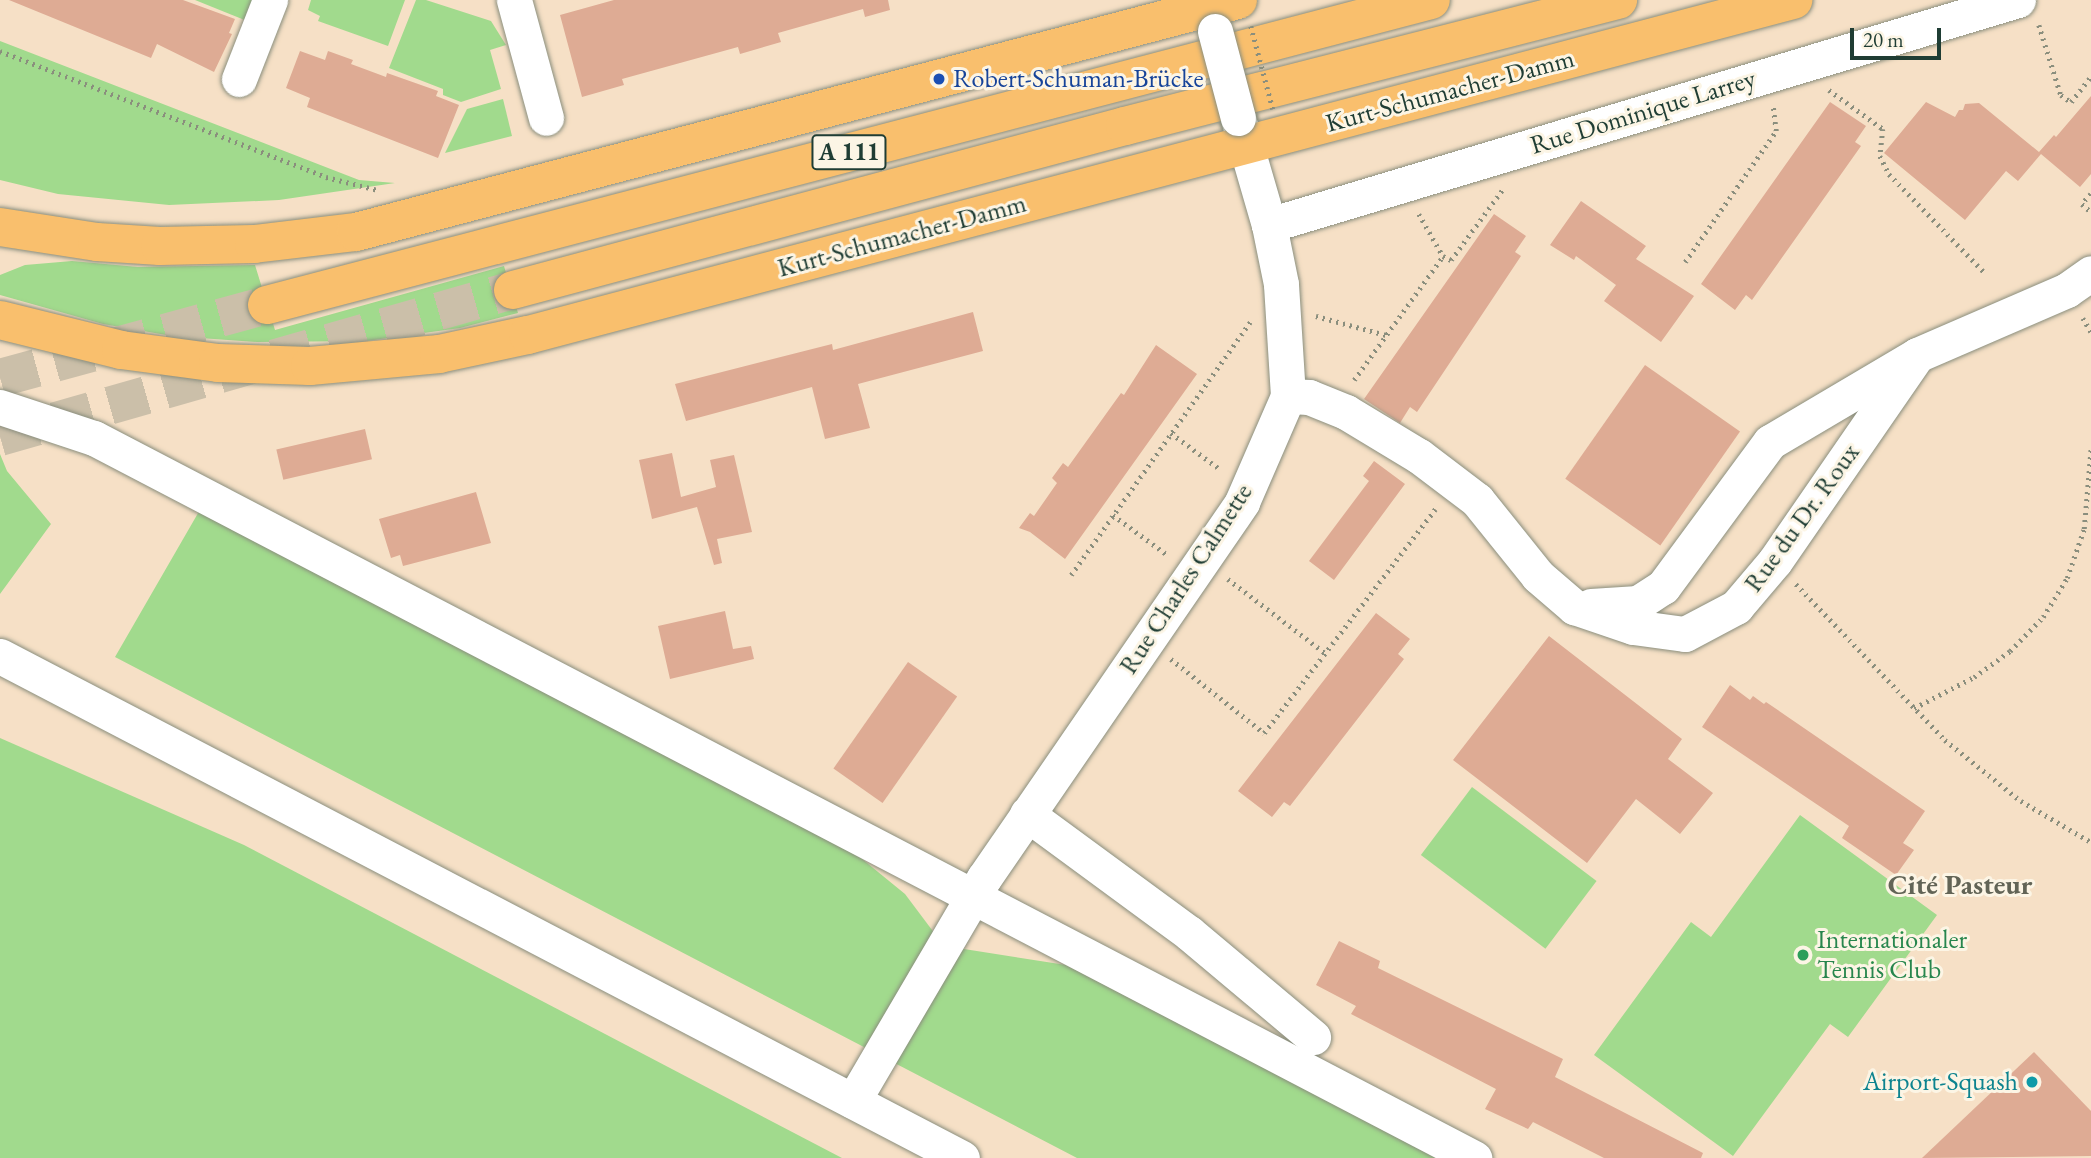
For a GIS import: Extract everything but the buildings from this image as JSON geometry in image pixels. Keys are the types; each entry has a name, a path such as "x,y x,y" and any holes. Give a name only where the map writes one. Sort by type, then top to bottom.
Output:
{"main road":[{"name":"A 111","path":"267,305 1431,0"},
{"name":"A 111","path":"513,289 1139,122 1618,0"},
{"name":"Kurt-Schumacher-Damm","path":"0,320 107,348 218,363 310,366 439,354 528,335 1242,131 1793,0"},
{"path":"0,227 97,242 160,246 254,244 356,232 1228,15"}],"street":[{"path":"239,79 270,0"},
{"path":"514,0 546,118"},
{"name":"Rue Dominique Larrey","path":"1269,225 2026,7"},
{"path":"1228,15 1242,131"},
{"name":"Rue Charles Calmette","path":"853,1101 981,883 1242,502 1288,396 1281,284 1269,225 1242,131"},
{"name":"Rue du Dr. Roux","path":"1574,607 1638,603 1663,587 1770,442 1917,355 2067,290 2091,273"},
{"name":"Rue du Dr. Roux","path":"1288,396 1309,397 1346,412 1419,456 1477,499 1538,576 1574,607 1633,627 1685,634 1736,607 1775,561 1917,355"},
{"path":"0,407 93,438 981,883 1474,1158"},
{"path":"0,656 962,1158"},
{"path":"1027,814 1189,933 1313,1037"}],"path":[{"path":"2026,7 2061,95 2071,102 2091,76"},
{"path":"1228,15 1273,108"},
{"path":"0,51 326,177 382,191"},
{"path":"1826,78 1829,90 1882,129 1880,156 1889,174 1984,272"},
{"path":"1685,262 1776,131 1771,94"},
{"path":"1418,212 1443,256 1451,260 1507,182"},
{"path":"2091,194 2082,204 2091,212"},
{"path":"1353,381 1443,256"},
{"path":"1071,575 1255,315"},
{"path":"1314,315 1386,335"},
{"path":"1171,433 1231,477"},
{"path":"1914,708 1974,677 2018,643 2043,617 2067,578 2084,529 2091,448"},
{"path":"1168,656 1264,733 1455,483"},
{"path":"1113,515 1174,559"},
{"path":"2084,529 2091,531"},
{"path":"1775,561 1945,740 2021,801 2091,842"},
{"path":"1223,575 1325,653"}],"green space":[{"path":"195,0 255,0 247,21"},
{"path":"311,0 405,0 388,46 318,21 320,16 308,10"},
{"path":"416,0 426,0 491,21 506,45 490,50 501,89 461,102 443,95 443,89 389,68"},
{"path":"0,41 359,180 395,183 279,200 169,205 58,194 0,180"},
{"path":"503,99 512,136 445,153 467,109"},
{"path":"72,261 138,267 255,265 275,330 504,266 518,313 460,328 366,341 257,342 172,336 103,324 0,295 0,275 25,265"},
{"path":"0,454 7,471 51,524 0,594"},
{"path":"201,508 856,854 905,894 935,934 964,949 1066,965 1439,1158 1077,1158 115,657"},
{"path":"0,738 244,845 842,1158 0,1158"},
{"path":"1472,787 1597,881 1545,949 1421,855"},
{"path":"1800,815 1937,915 1848,1037 1830,1024 1733,1156 1594,1055 1691,922 1711,937"}],"tunnel":[{"path":"0,437 513,290"},
{"path":"0,378 267,305"}],"place":[{"name":"Robert-Schuman-Brücke","path":"939,79"},
{"name":"Internationaler Tennis Club","path":"1803,955"},
{"name":"Airport-Squash","path":"2032,1082"}],"district":[{"name":"Cité Pasteur","path":"1960,884"}]}
